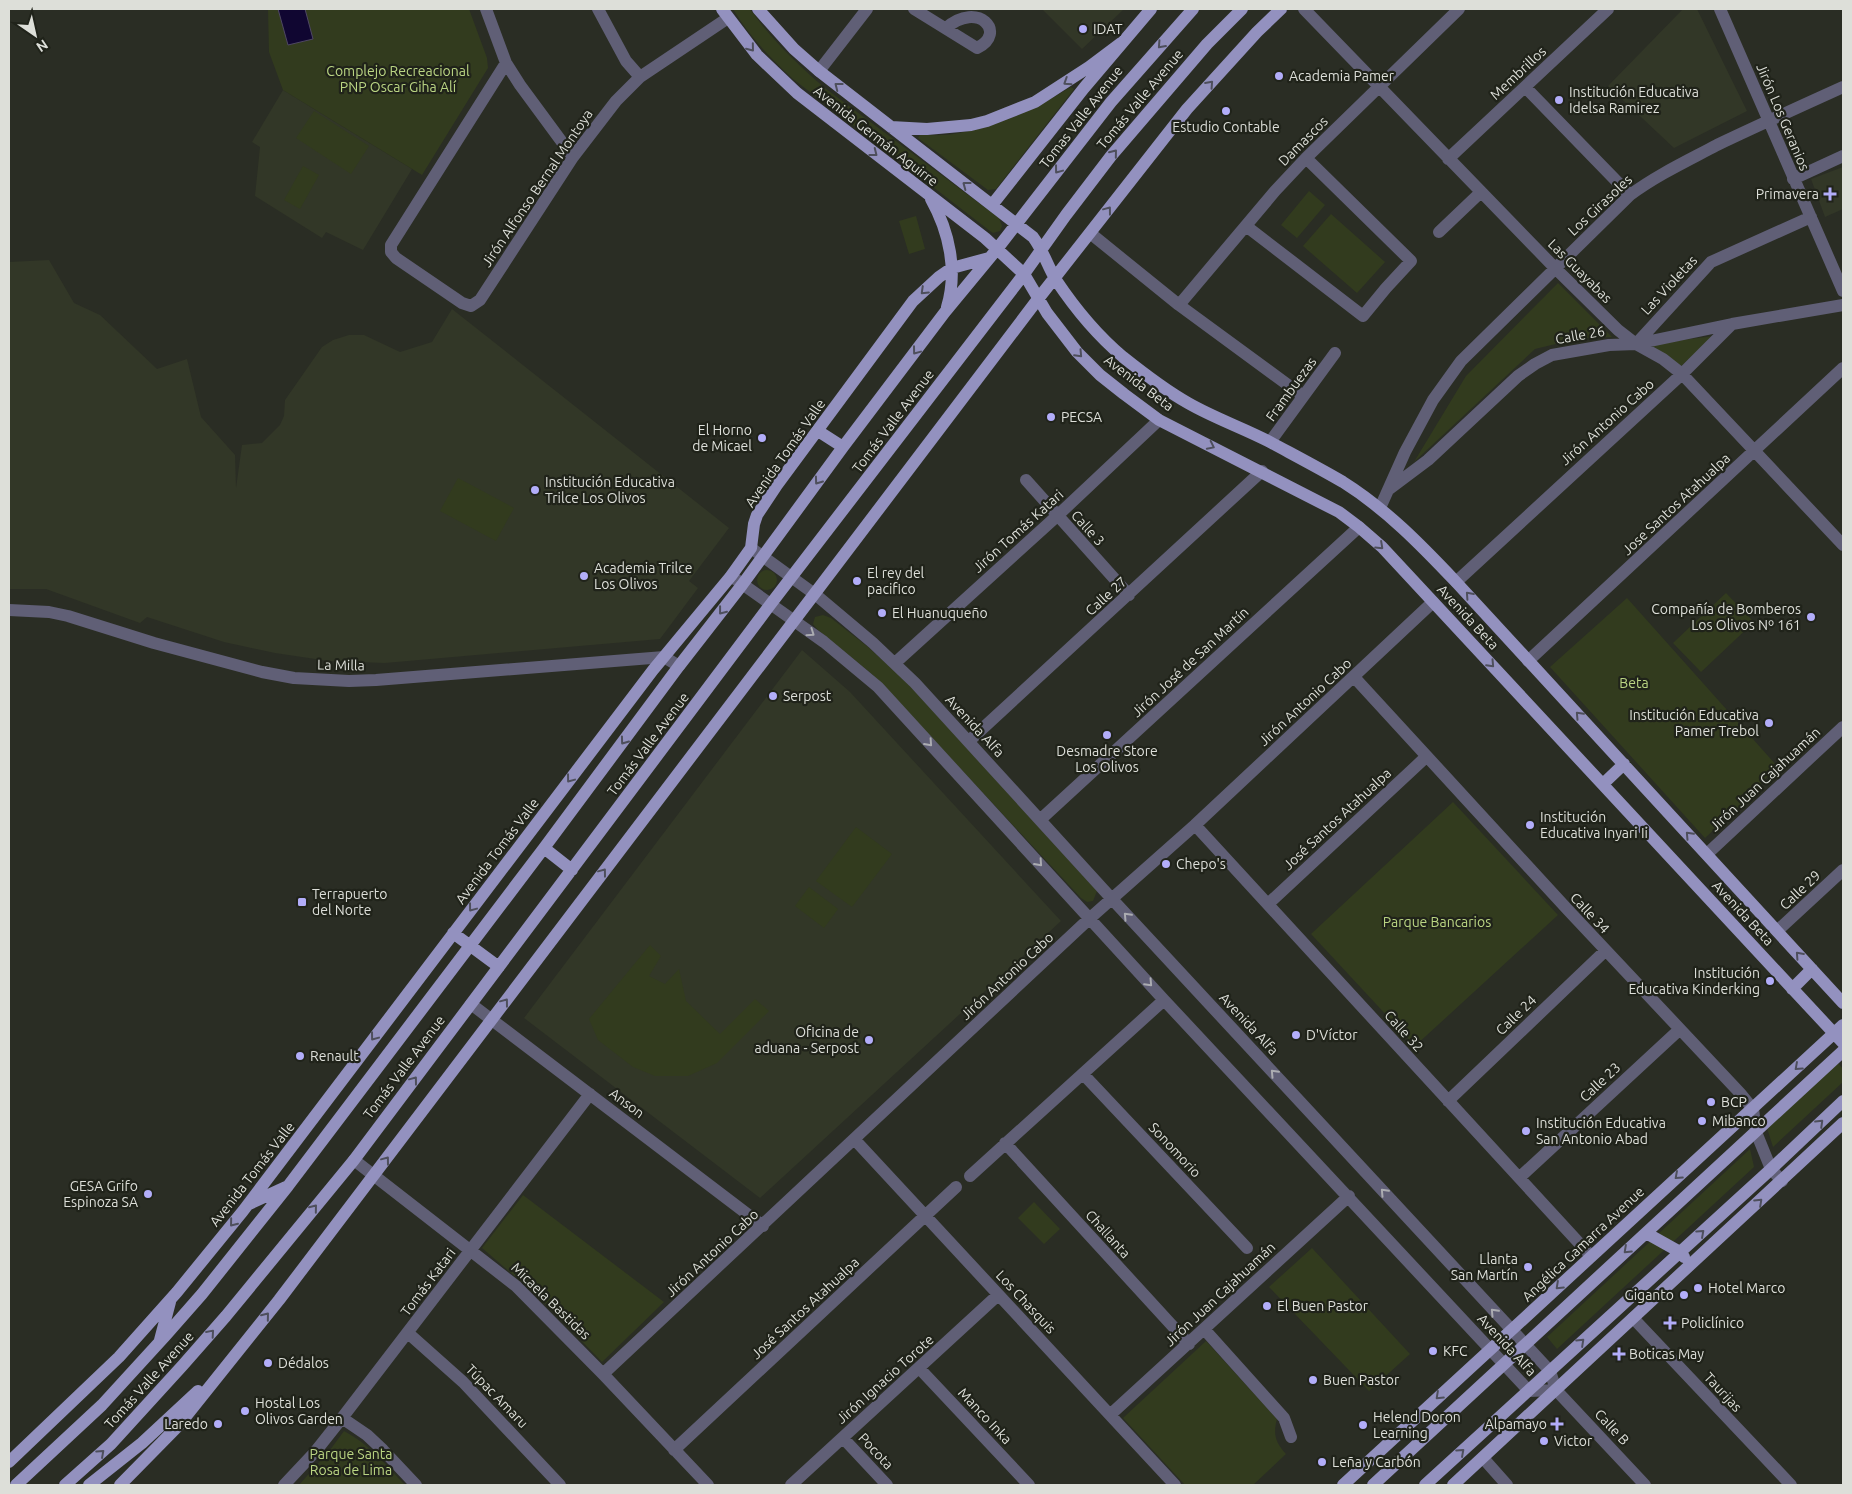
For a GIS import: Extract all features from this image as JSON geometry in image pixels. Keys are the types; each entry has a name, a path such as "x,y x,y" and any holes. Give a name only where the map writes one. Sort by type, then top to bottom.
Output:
{"main road":[{"name":"Avenida Germán Aguirre","path":"758,9 794,49 819,71 1017,223 1033,237 1042,249"},
{"path":"992,205 1120,43 1151,9"},
{"name":"Tomas Valle Avenue","path":"993,253 1110,102 1194,9"},
{"name":"Tomás Valle Avenue","path":"65,1485 111,1444 183,1365 226,1316 354,1160 770,605 1024,274 1111,156 1206,44 1242,9"},
{"path":"120,1485 179,1425 279,1300 794,621 816,595 1038,299 1186,109 1257,32 1282,9"},
{"name":"Avenida Germán Aguirre","path":"725,13 757,55 797,94 930,196 993,253 1024,274"},
{"path":"891,127 927,130 971,125 987,121 1036,102 1089,67 1120,43"},
{"path":"930,196 945,231 952,268 952,286 946,312"},
{"name":"Avenida Beta","path":"1042,249 1055,278 1084,316 1122,356 1188,403 1270,442 1344,483 1380,508 1411,535 1707,854 1843,1004"},
{"name":"Tomás Valle Avenue","path":"16,1485 102,1405 159,1343 202,1294 288,1186 544,848 843,447 993,253"},
{"name":"Avenida Tomás Valle","path":"9,1462 119,1357 171,1299 247,1205 664,657 731,576 751,548 757,515 913,301 939,277 952,268 993,253"},
{"name":"Avenida Beta","path":"1024,274 1059,330 1077,352 1112,385 1159,420 1339,512 1359,527 1401,566 1792,988 1839,1030 1843,1044"},
{"path":"818,431 843,447"},
{"path":"1603,784 1624,764"},
{"path":"544,848 572,870"},
{"path":"453,933 499,967"},
{"path":"1792,988 1812,970"},
{"name":"Angélica Gamarra Avenue","path":"1343,1485 1839,1030"},
{"path":"1373,1485 1843,1051"},
{"path":"1425,1485 1771,1170 1843,1101"},
{"path":"1454,1485 1843,1123"},
{"path":"247,1205 288,1186"},
{"path":"1646,1233 1680,1252 1692,1264"},
{"path":"159,1343 171,1299"},
{"path":"88,1485 142,1443 225,1366"}],"street":[{"path":"486,9 506,63 573,157"},
{"path":"598,9 626,60 640,77"},
{"path":"819,71 867,9"},
{"path":"914,9 946,28"},
{"name":"Las Guayabas","path":"1304,9 1380,86 1448,159 1618,330 1636,344 1663,359 1682,374 1756,450 1843,545"},
{"name":"Membrillos","path":"1448,159 1608,9"},
{"name":"Jirón Los Geranios","path":"1720,9 1843,291"},
{"name":"Damascos","path":"1179,305 1306,158 1380,86 1452,11"},
{"name":"Jirón Alfonso Bernal Montoya","path":"506,63 391,245 391,252 396,258 462,303 471,306 480,300 573,157 601,118 640,77 725,13"},
{"path":"1525,86 1630,195"},
{"name":"Los Girasoles","path":"1388,490 1405,452 1433,400 1447,379 1475,346 1630,195 1667,170 1768,120 1843,87"},
{"path":"1793,179 1843,156"},
{"path":"1246,226 1363,316 1411,261 1306,158"},
{"path":"1439,232 1481,192"},
{"name":"Las Violetas","path":"1636,344 1711,262 1812,217"},
{"path":"1090,232 1179,305 1303,396"},
{"name":"Calle 26","path":"1380,508 1388,490 1428,460 1518,376 1534,364 1552,356 1609,345 1636,344 1732,324 1843,305"},
{"name":"Jirón Antonio Cabo","path":"1456,582 1682,374 1732,324"},
{"name":"Frambuezas","path":"1270,442 1335,353"},
{"name":"Jose Santos Atahualpa","path":"1528,661 1843,368"},
{"name":"Jirón Tomás Katari","path":"895,663 1057,516 1159,420"},
{"name":"Calle 27","path":"969,741 1262,472"},
{"name":"Calle 3","path":"1026,480 1129,595"},
{"name":"Jirón José de San Martín","path":"1041,819 1359,527"},
{"name":"Avenida Alfa","path":"731,576 824,642 878,687 1164,1000 1529,1391 1556,1390 1550,1371 895,663 816,595 751,548"},
{"name":"Jirón Antonio Cabo","path":"603,1374 1433,602"},
{"name":"La Milla","path":"9,610 49,612 68,616 163,645 262,672 294,678 349,681 376,680 664,657"},
{"path":"664,657 679,666"},
{"name":"Calle 34","path":"1354,677 1605,951 1753,1109"},
{"name":"Jirón Juan Cajahuamán","path":"1707,854 1843,727"},
{"name":"José Santos Atahualpa","path":"1268,904 1426,757"},
{"name":"Calle 32","path":"1195,825 1591,1256"},
{"name":"Calle 29","path":"1777,931 1843,870"},
{"name":"Calle 24","path":"1448,1101 1605,951"},
{"path":"970,1176 1164,1000"},
{"name":"Anson","path":"471,1004 763,1226"},
{"name":"Calle 23","path":"1520,1177 1679,1030"},
{"name":"Sonomorio","path":"1082,1074 1247,1248"},
{"name":"Tomás Katari","path":"284,1485 315,1452 342,1418 590,1094"},
{"path":"1753,1109 1756,1132 1771,1170 1782,1181"},
{"name":"Los Chasquis","path":"855,1140 1175,1485"},
{"name":"Challanta","path":"1005,1144 1188,1344"},
{"name":"Micaela Bastidas","path":"354,1160 516,1286 603,1374 708,1485"},
{"name":"José Santos Atahualpa","path":"674,1450 956,1187"},
{"name":"Jirón Juan Cajahuamán","path":"1111,1414 1349,1196"},
{"name":"Jirón Ignacio Torote","path":"791,1485 998,1296"},
{"name":"Taurijas","path":"1633,1318 1791,1485"},
{"path":"1204,1329 1284,1418 1291,1437"},
{"name":"Túpac Amaru","path":"408,1333 463,1382 560,1485"},
{"name":"Manco Inka","path":"919,1368 1029,1485"},
{"name":"Calle B","path":"1556,1390 1645,1485"},
{"path":"342,1418 367,1435 416,1485"},
{"name":"Pocota","path":"843,1438 887,1485"},
{"path":"1483,1458 1507,1485"}],"shaded area":[{"path":"278,9 305,9 313,39 288,45"},
{"name":"IDAT","path":"1042,9 1124,9 1082,49"},
{"path":"1683,9 1697,9 1747,111 1674,148 1608,86"},
{"path":"283,90 412,169 363,250 326,232 322,238 255,196 260,147 252,142"},
{"name":"Primavera","path":"1843,167 1843,209 1825,217 1811,179"},
{"path":"49,260 74,303 100,315 157,369 187,359 201,417 235,455 236,488 242,445 262,443 280,425 284,416 285,400 322,347 333,340 349,335 364,335 400,352 432,342 452,309 729,528 689,581 698,588 660,639 385,663 329,661 275,653 224,642 147,617 140,623 46,589 9,589 9,262"},
{"path":"802,650 850,692 1061,921 760,1198 524,1018"}],"green space":[{"name":"Complejo Recreacional PNP Oscar Giha Alí","path":"268,9 469,9 487,58 488,68 422,175 283,90 269,52"},
{"path":"733,9 750,9 776,41 825,88 999,218 1002,226 1000,231 993,233 990,231 793,79 760,46"},
{"path":"1071,87 1074,89 996,189 988,190 918,138 920,135 954,134 989,126 1031,109"},
{"path":"314,111 369,146 351,174 296,138"},
{"path":"303,166 319,175 300,209 284,200"},
{"path":"1309,191 1325,205 1297,238 1281,225"},
{"path":"1331,214 1385,262 1357,293 1303,246"},
{"path":"916,216 925,249 909,254 899,221"},
{"path":"1558,283 1612,337 1576,339 1535,349 1414,462 1466,376"},
{"path":"1714,336 1680,367 1650,344"},
{"path":"458,478 514,508 496,541 440,511"},
{"path":"767,570 774,573 777,580 774,587 767,590 760,587 757,580 760,573"},
{"path":"1726,593 1754,622 1701,672 1673,643"},
{"name":"Beta","path":"1627,598 1777,766 1748,798 1705,838 1550,667"},
{"path":"823,615 831,618 868,647 907,682 1097,891 1093,901 1087,902 1081,898 873,675 818,630 813,624 815,617"},
{"name":"Parque Bancarios","path":"1453,802 1558,915 1415,1046 1311,934"},
{"path":"856,827 892,854 852,907 816,881"},
{"path":"809,887 838,909 824,928 795,906"},
{"path":"650,945 661,956 649,976 665,984 679,969 686,1001 720,1034 755,999 769,1011 717,1063 688,1076 655,1076 633,1067 598,1040 589,1019"},
{"path":"1838,1063 1843,1069 1843,1082 1773,1147 1767,1128"},
{"path":"1750,1149 1754,1167 1557,1349 1547,1337"},
{"path":"523,1195 664,1302 602,1362 539,1297 482,1248"},
{"path":"1034,1202 1060,1229 1044,1244 1018,1218"},
{"path":"1312,1248 1410,1354 1369,1391 1269,1287"},
{"path":"1206,1341 1277,1419 1276,1438 1279,1446 1286,1454 1253,1485 1185,1485 1123,1418"},
{"name":"Parque Santa Rosa de Lima","path":"344,1431 369,1449 405,1485 299,1485"}],"place":[{"name":"IDAT","path":"1083,29"},
{"name":"Academia Pamer","path":"1279,76"},
{"name":"Institución Educativa Idelsa Ramirez","path":"1559,100"},
{"name":"Estudio Contable","path":"1226,111"},
{"name":"Primavera","path":"1830,194"},
{"name":"PECSA","path":"1051,417"},
{"name":"El Horno de Micael","path":"762,438"},
{"name":"Institución Educativa Trilce Los Olivos","path":"535,490"},
{"name":"Academia Trilce Los Olivos","path":"584,576"},
{"name":"El rey del pacifico","path":"857,581"},
{"name":"El Huanuqueño","path":"882,613"},
{"name":"Compañía de Bomberos Los Olivos Nº 161","path":"1811,617"},
{"name":"Serpost","path":"773,696"},
{"name":"Institución Educativa Pamer Trebol","path":"1769,723"},
{"name":"Desmadre Store Los Olivos","path":"1107,735"},
{"name":"Institución Educativa Inyari Ii","path":"1530,825"},
{"name":"Chepo's","path":"1166,864"},
{"name":"Terrapuerto del Norte","path":"302,902"},
{"name":"Institución Educativa Kinderking","path":"1770,981"},
{"name":"D'Víctor","path":"1296,1035"},
{"name":"Oficina de aduana - Serpost","path":"869,1040"},
{"name":"Renault","path":"300,1056"},
{"name":"BCP","path":"1711,1102"},
{"name":"Mibanco","path":"1702,1121"},
{"name":"Institución Educativa San Antonio Abad","path":"1526,1131"},
{"name":"GESA Grifo Espinoza SA","path":"148,1194"},
{"name":"Llanta San Martín","path":"1528,1267"},
{"name":"Hotel Marco","path":"1698,1288"},
{"name":"Giganto","path":"1684,1295"},
{"name":"El Buen Pastor","path":"1267,1306"},
{"name":"Policlínico","path":"1670,1323"},
{"name":"KFC","path":"1433,1351"},
{"name":"Boticas May","path":"1619,1354"},
{"name":"Dédalos","path":"268,1363"},
{"name":"Buen Pastor","path":"1313,1380"},
{"name":"Hostal Los Olivos Garden","path":"245,1411"},
{"name":"Laredo","path":"218,1424"},
{"name":"Alpamayo","path":"1557,1424"},
{"name":"Helend Doron Learning","path":"1363,1425"},
{"name":"Victor","path":"1544,1441"},
{"name":"Leña y Carbón","path":"1322,1462"}]}
